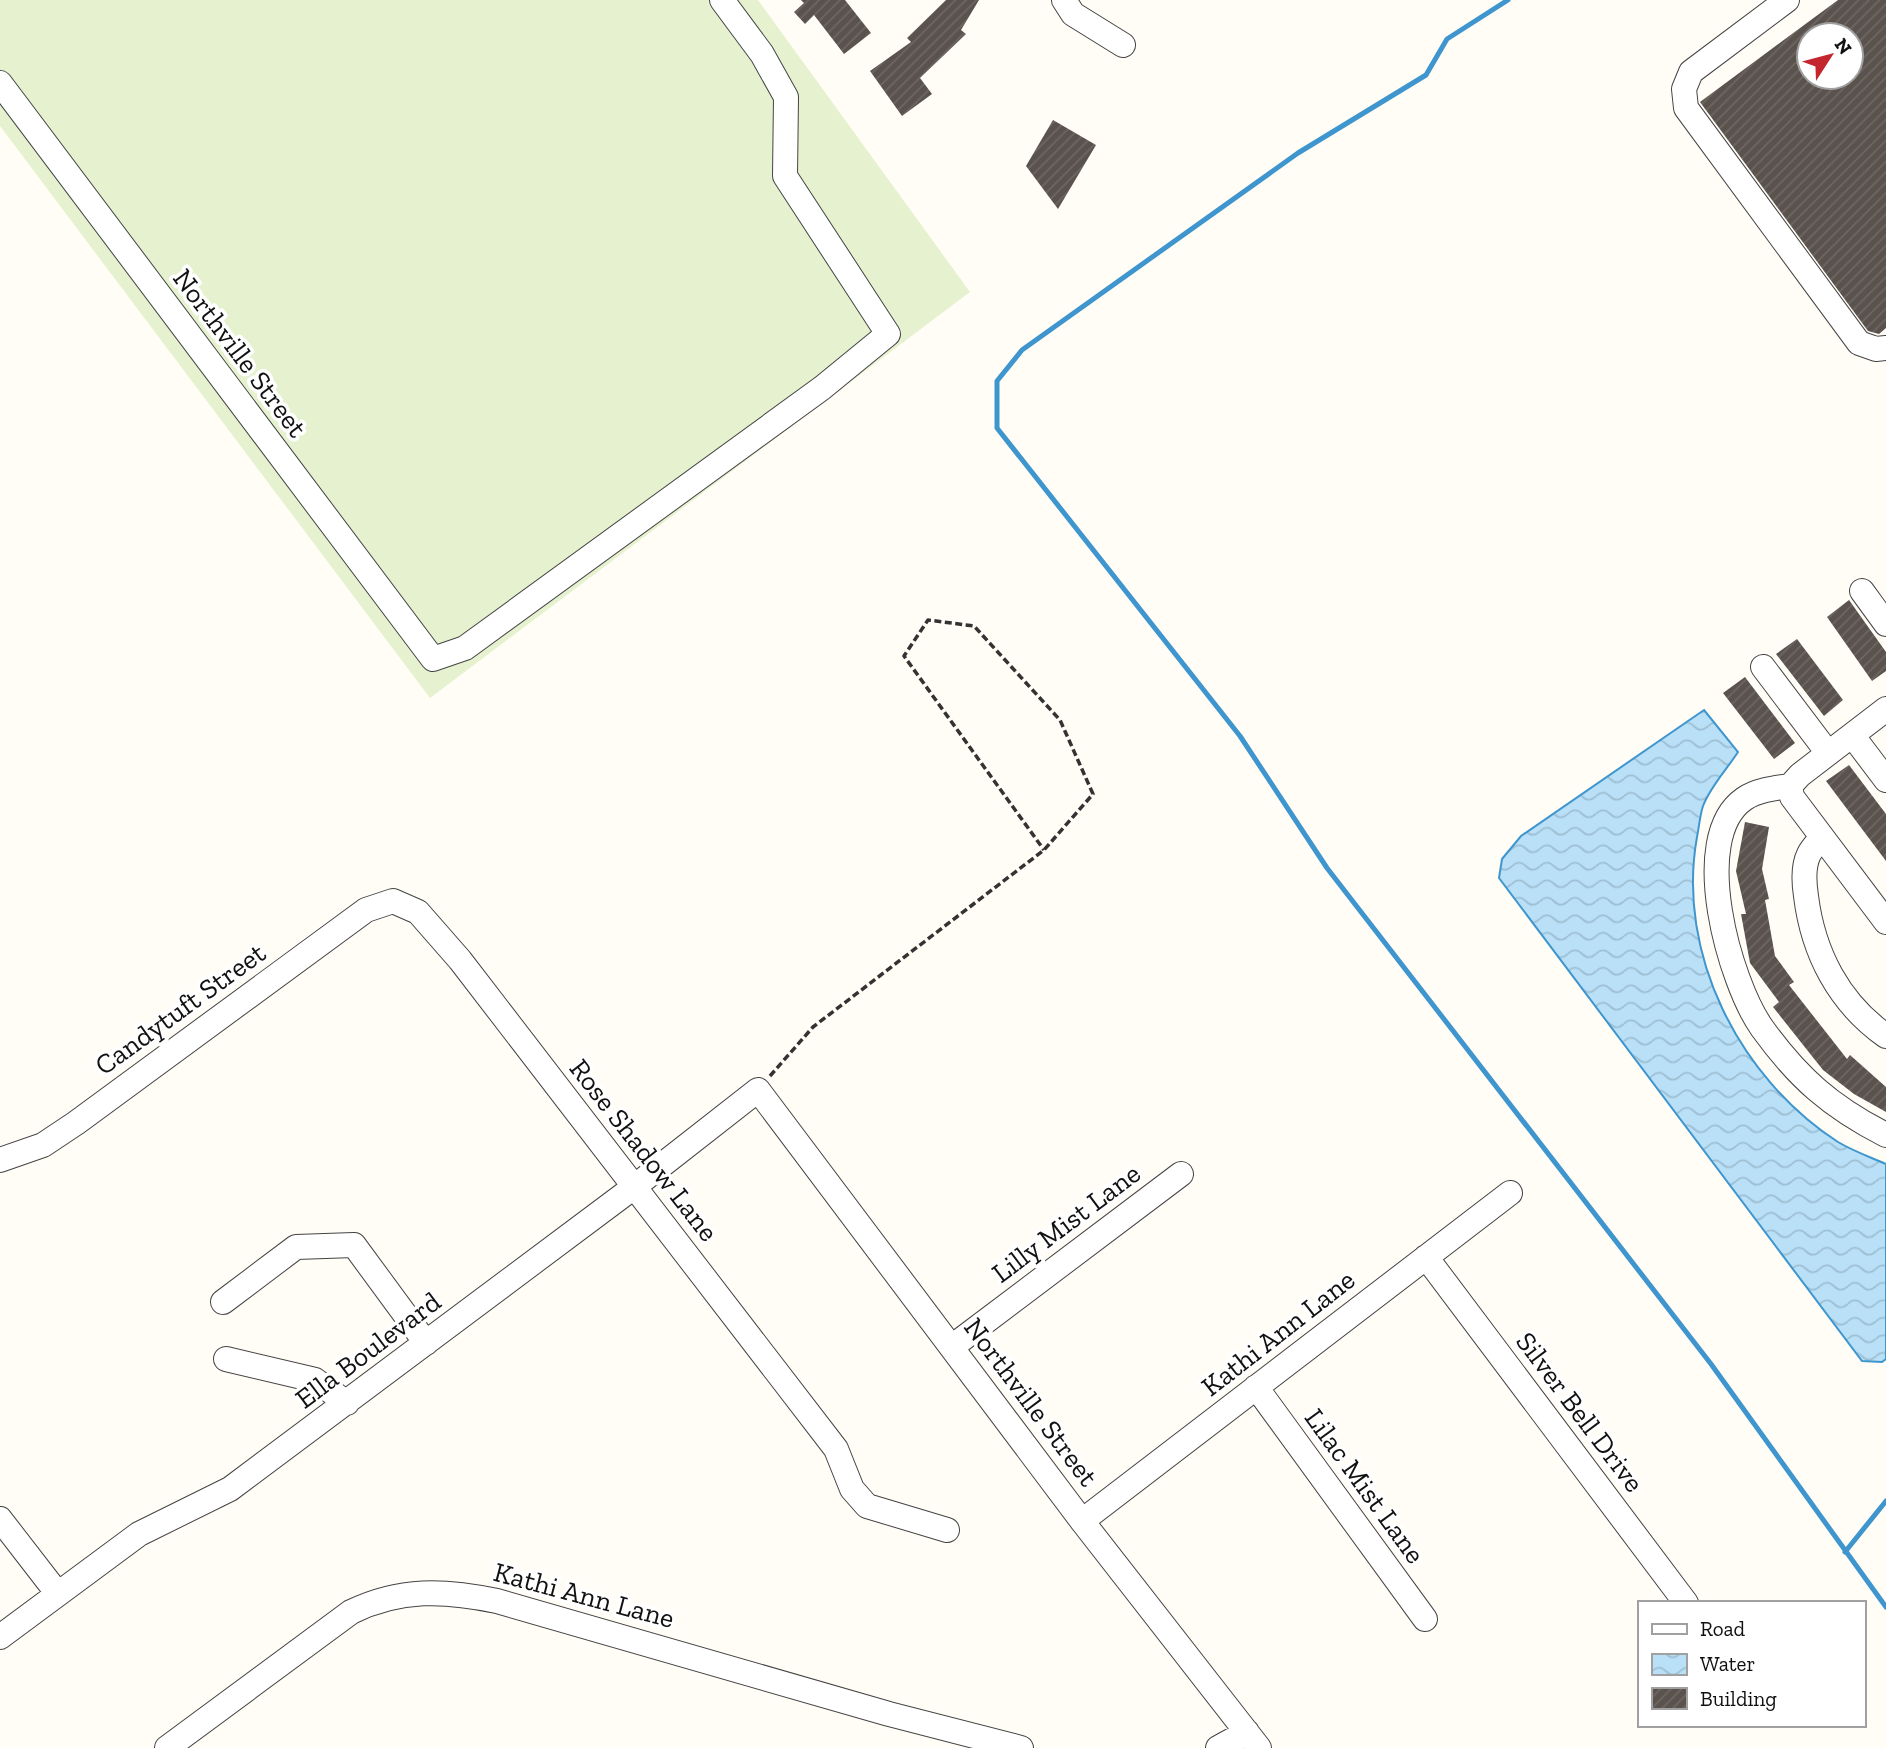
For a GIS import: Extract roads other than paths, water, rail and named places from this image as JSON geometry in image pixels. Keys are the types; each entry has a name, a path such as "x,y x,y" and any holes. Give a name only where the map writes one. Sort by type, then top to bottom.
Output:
{"street":[{"name":"Northville Street","path":"0,83 433,659 465,648 822,388 888,334 785,176 786,97 762,54 722,0"},
{"path":"1064,0 1073,14 1123,45"},
{"path":"1787,0 1691,72 1684,89 1686,108 1859,343 1876,349 1886,348"},
{"path":"1862,591 1886,624"},
{"path":"1763,667 1828,753"},
{"path":"1886,709 1790,786 1763,790 1744,799 1731,814 1718,844 1720,920 1740,987 1761,1027 1800,1076 1844,1113 1886,1135"},
{"path":"1852,735 1886,780"},
{"path":"1790,786 1792,797 1885,919"},
{"path":"1822,837 1808,856 1804,881 1809,918 1823,963 1845,999 1886,1036"},
{"name":"Candytuft Street","path":"0,1160 43,1145 76,1124 366,910 393,901"},
{"name":"Rose Shadow Lane","path":"393,901 418,912 443,939 836,1449 852,1489 867,1506 947,1530"},
{"name":"Northville Street","path":"758,1090 1082,1521 1253,1740"},
{"name":"Ella Boulevard","path":"0,1637 139,1534 230,1489 634,1187 758,1090"},
{"name":"Lilly Mist Lane","path":"953,1346 1181,1174"},
{"name":"Kathi Ann Lane","path":"1082,1521 1510,1193"},
{"path":"223,1302 296,1247 354,1245 426,1343"},
{"name":"Silver Bell Drive","path":"1426,1257 1684,1601"},
{"path":"226,1359 315,1380 347,1403"},
{"name":"Lilac Mist Lane","path":"1256,1387 1425,1619"},
{"path":"0,1519 58,1594"},
{"name":"Kathi Ann Lane","path":"167,1748 351,1612 373,1601 421,1592 446,1592 497,1601 889,1714 1021,1748"},
{"path":"1218,1748 1253,1740"}],"water":[{"path":"1704,710 1738,752 1706,799 1697,837 1693,881 1696,925 1706,968 1722,1009 1744,1048 1771,1084 1803,1115 1838,1142 1886,1164 1886,1359 1882,1362 1862,1361 1499,878 1502,859 1521,836"}],"waterway":[{"path":"1508,0 1447,39 1426,75 1298,153 1022,350 997,381 997,428 1240,736 1327,868 1711,1364 1886,1607"},
{"path":"1845,1552 1886,1501"}]}
